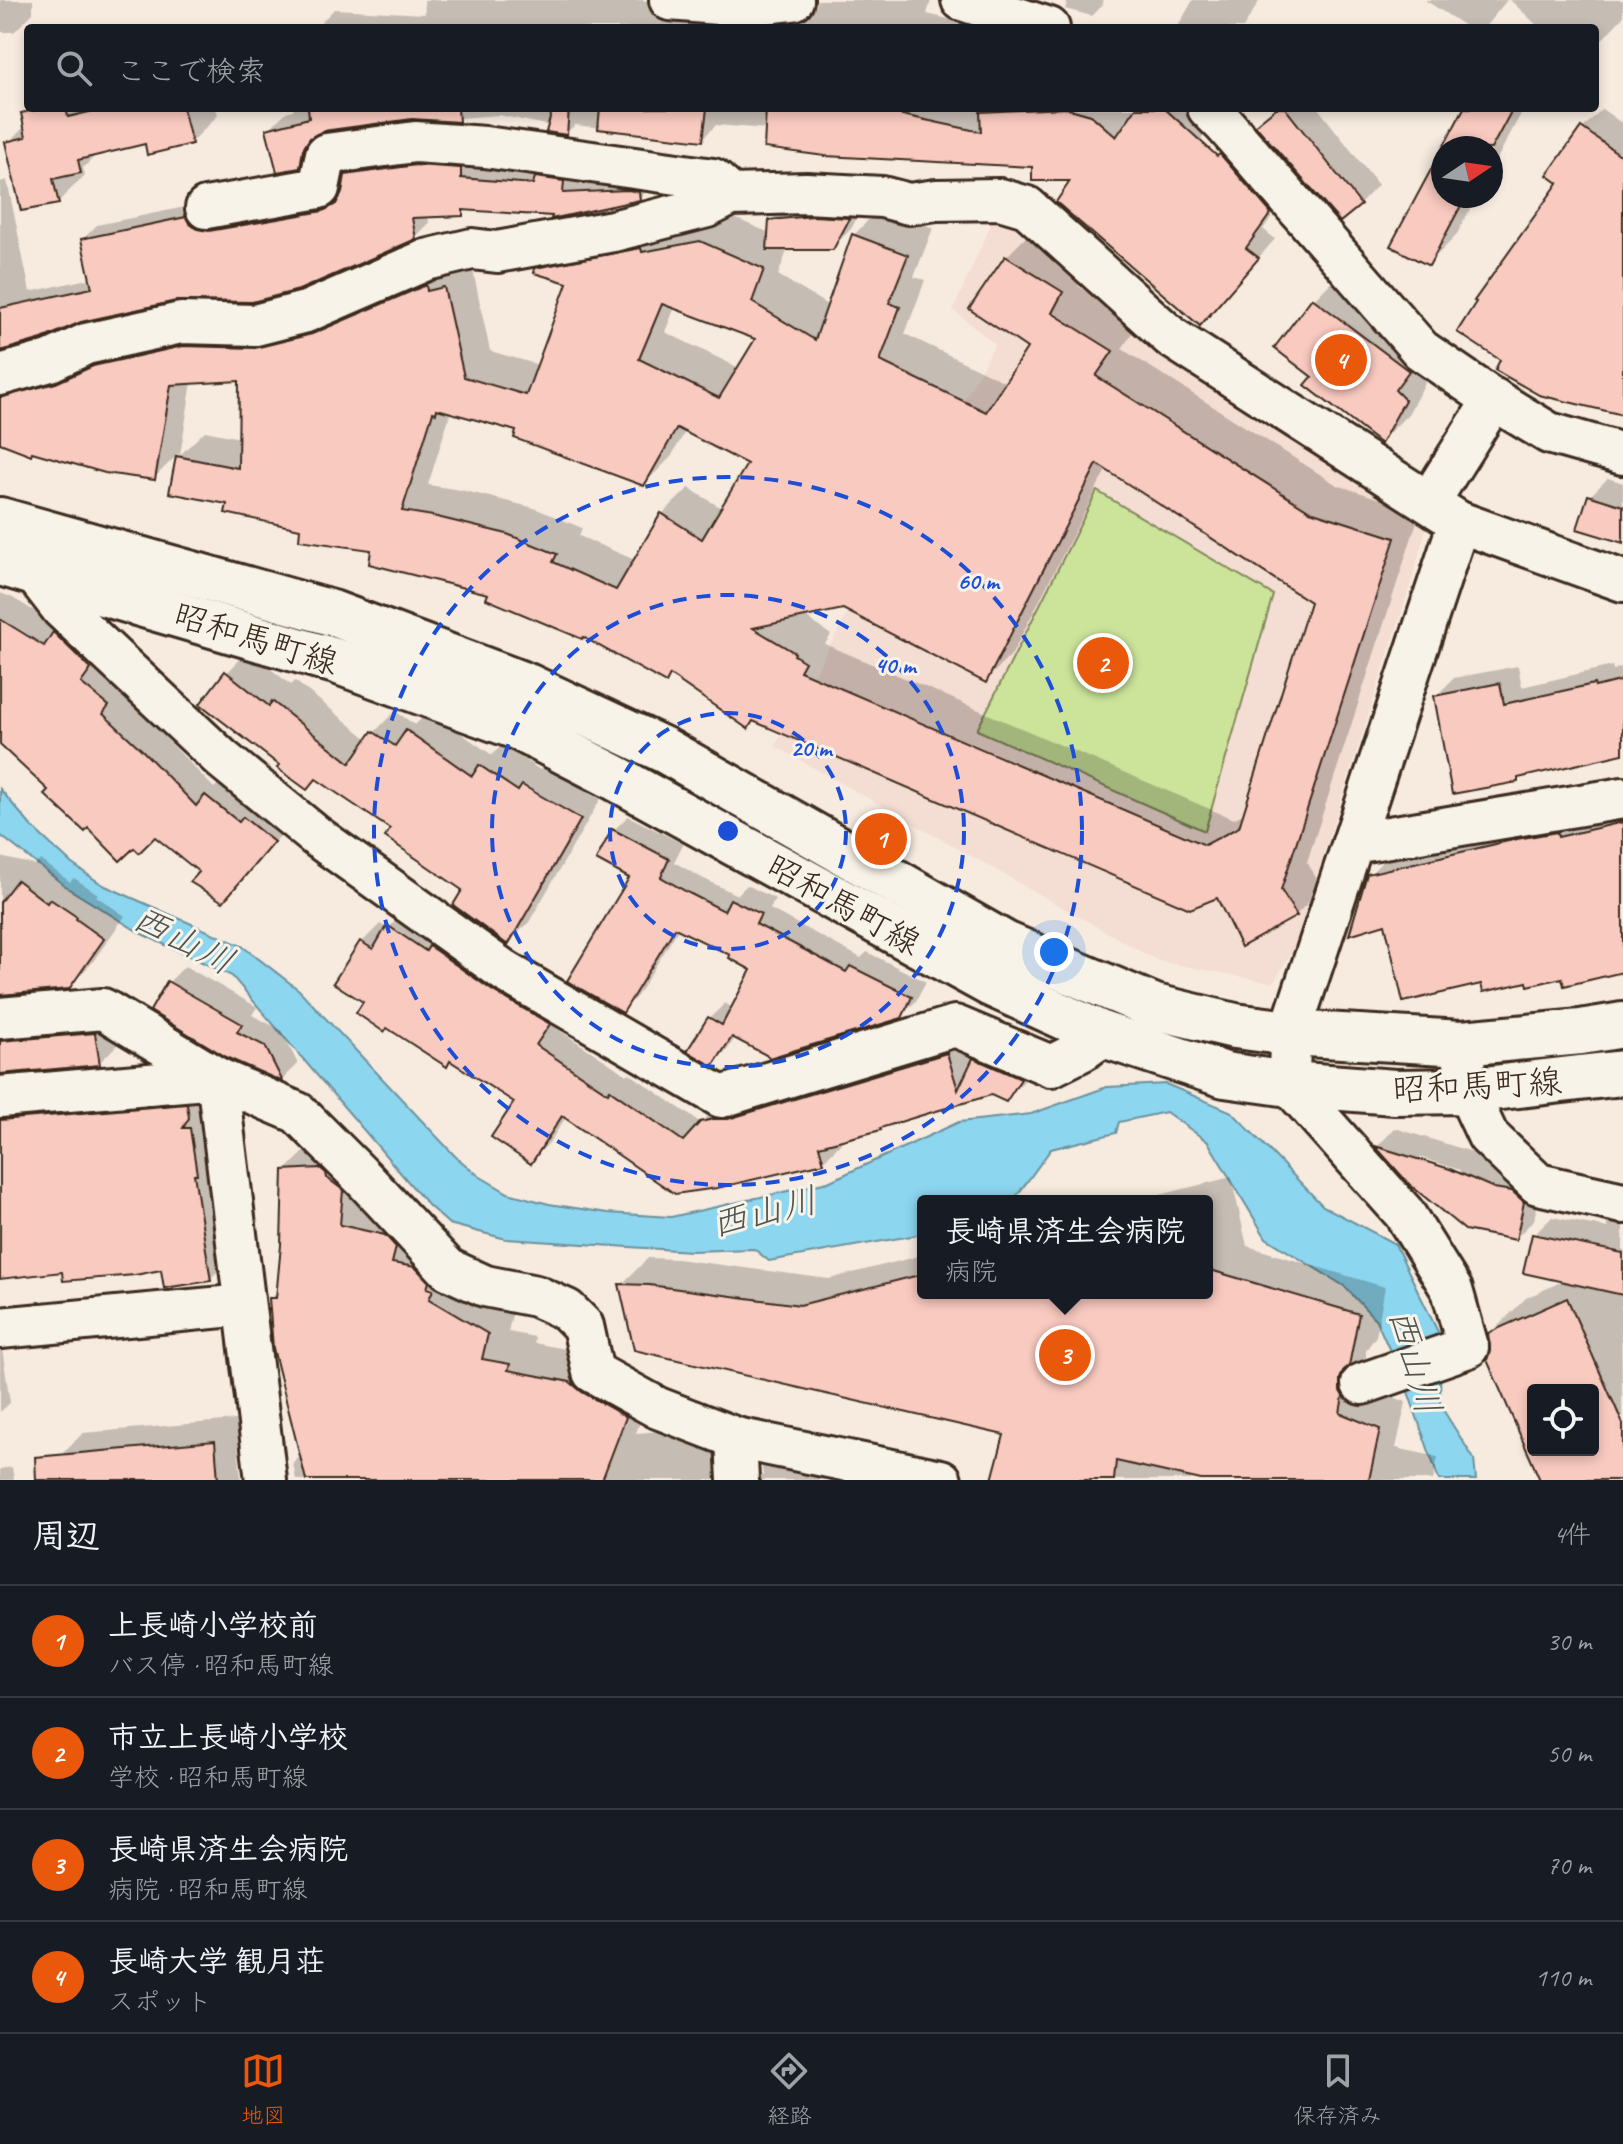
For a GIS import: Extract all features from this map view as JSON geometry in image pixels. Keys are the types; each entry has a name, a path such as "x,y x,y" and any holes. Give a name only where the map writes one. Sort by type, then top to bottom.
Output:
{"main road":[{"name":"昭和馬町線","path":"0,520 332,613 527,686 664,750 1005,944 1155,1007 1235,1026 1290,1033 1462,1043 1623,1025"},
{"name":"昭和馬町線","path":"17,568 339,662 517,727 991,984 1104,1035 1225,1075 1289,1084 1395,1092 1467,1091 1623,1073"}],"street":[{"path":"670,0 741,6 793,0"},
{"path":"962,0 1037,24"},
{"path":"1223,113 1421,350 1549,433 1623,454"},
{"path":"206,208 319,188 326,154 415,142 485,147 713,179 731,195"},
{"path":"0,375 50,361 86,344 181,323 255,325 306,312 426,260 472,249 497,252 613,231 707,207 731,195 806,193 882,197 909,204 936,200 1000,199 1027,207 1171,337 1444,512 1623,581"},
{"path":"1362,1384 1468,1347 1452,1290 1404,1213 1289,1084 1290,1033 1353,843 1444,512 1494,399"},
{"path":"0,528 17,568 210,748 316,836 506,972 721,1097 955,1026 1051,1066 1104,1035"},
{"path":"1353,843 1623,798"},
{"path":"0,1018 103,1009 217,1078 298,1113 448,1269 485,1286 536,1296 567,1310 583,1326 593,1372 658,1408 736,1438 941,1480"},
{"path":"1462,1043 1467,1091 1488,1136 1538,1184 1623,1203"},
{"path":"0,1097 217,1078"},
{"path":"217,1078 266,1480"},
{"path":"0,1328 244,1305"},
{"path":"736,1438 738,1480"}],"shaded area":[{"path":"996,213 1042,239 1428,521 1412,580 1292,952 1273,983 1158,961 775,746 995,344 953,310"}],"green space":[{"path":"1097,491 1273,595 1205,831 977,730"}],"water":[{"name":"西山川","path":"0,789 32,827 72,864 103,885 242,946 299,990 455,1156 479,1176 508,1193 549,1204 608,1213 671,1217 828,1182 959,1122 1031,1114 1107,1087 1166,1084 1232,1112 1323,1206 1395,1244 1441,1338 1440,1405 1474,1459 1476,1480 1439,1480 1406,1386 1376,1320 1344,1286 1266,1238 1208,1142 1166,1112 1119,1122 1116,1133 1051,1149 1017,1195 917,1195 917,1235 769,1261 754,1249 691,1251 506,1239 449,1224 428,1205 232,976 142,934 69,889 0,835"}],"building":[{"path":"67,112 68,117 89,112 184,112 192,144 147,155 145,144 78,160 81,173 53,179 59,204 21,211 5,142 26,137 21,113"},
{"path":"308,112 458,112 459,122 412,119 323,131 310,138 303,149 300,168 277,172 266,129 309,118"},
{"path":"552,112 569,112 567,135 546,132"},
{"path":"600,112 707,112 703,141 598,129"},
{"path":"766,112 888,112 981,132 980,112 1080,112 1091,115 1116,137 1133,112 1168,112 1217,156 1220,154 1271,213 1246,248 1259,258 1200,326 1056,202 1070,181 1032,181 1032,167 825,156 764,148"},
{"path":"1271,112 1288,112 1361,205 1340,222 1255,125"},
{"path":"1462,112 1511,112 1498,136 1449,136"},
{"path":"1581,127 1623,157 1623,415 1539,395 1495,370 1500,360 1457,332 1474,301 1558,183 1547,175"},
{"path":"416,165 461,168 461,178 533,184 535,177 564,181 563,193 628,190 639,192 640,200 551,219 552,216 463,210 463,216 412,218 416,239 299,290 252,302 176,301 81,322 42,339 0,351 0,308 92,288 81,239 186,217 197,229 209,231 323,211 336,204 342,193 345,175"},
{"path":"1431,170 1431,208 1460,208 1429,266 1390,246"},
{"path":"813,216 850,218 833,250 767,250 769,220"},
{"path":"852,234 908,255 889,303 900,307 880,361 986,412 1027,348 969,309 1005,256 1063,292 1052,313 1113,351 1096,376 1310,511 1395,538 1281,890 1297,916 1241,947 1217,898 1190,909 753,721 748,729 670,675 666,683 583,637 486,599 488,594 369,564 371,550 299,540 300,529 225,513 227,504 169,493 176,456 238,468 239,381 171,385 155,480 105,473 32,452 31,455 0,443 0,397 56,383 93,366 183,346 255,348 312,334 426,285 427,291 444,287 464,377 526,395 567,283 534,273 535,268 641,248 642,252 700,241 764,269 752,302 815,340","holes":["662,304 755,339 719,398 639,359","437,409 516,431 514,438 644,486 677,428 747,464 702,539 661,513 616,590 553,562 557,554 507,534 402,511 433,412 436,413","1097,464 1310,602 1239,827 1205,845 800,671 805,662 753,628 843,609 986,683"]},
{"path":"1312,298 1409,371 1395,390 1405,400 1381,444 1305,385 1312,377 1274,348"},
{"path":"1588,495 1623,506 1623,543 1577,529"},
{"path":"0,619 44,646 53,632 91,669 81,683 109,706 103,714 196,806 205,795 239,822 243,817 274,842 223,902 190,882 199,872 155,837 139,853 134,848 120,861 88,828 85,832 44,794 48,790 0,745"},
{"path":"225,671 269,706 272,701 350,763 372,731 395,746 406,730 472,776 479,765 518,791 522,785 581,819 508,945 453,905 462,890 385,837 390,829 316,779 307,790 200,704"},
{"path":"1623,680 1623,754 1518,778 1518,782 1452,794 1434,696 1500,683 1504,704"},
{"path":"1623,822 1623,972 1564,986 1562,978 1483,992 1481,984 1403,1002 1385,924 1349,935 1367,874 1517,839 1557,832 1558,837"},
{"path":"612,829 669,859 661,877 687,892 724,911 730,899 761,914 756,924 846,972 850,966 912,997 902,1018 769,1058 732,1037 713,1066 687,1051 708,1017 722,1025 751,970 729,958 730,955 675,928 623,1013 567,981 629,878 596,860"},
{"path":"17,880 47,903 50,899 77,917 104,939 69,989 0,995 0,902"},
{"path":"387,925 426,951 429,946 493,991 550,1024 536,1045 608,1093 610,1090 683,1141 700,1122 728,1119 947,1053 958,1090 973,1058 1021,1079 1006,1102 991,1095 926,1114 881,1130 819,1146 824,1163 717,1188 675,1194 562,1116 531,1164 491,1137 514,1102 450,1061 447,1067 387,1028 384,1032 356,1013 363,1002 333,983 360,941 373,949"},
{"path":"167,981 242,1024 237,1032 265,1046 283,1082 228,1058 150,1011"},
{"path":"95,1033 100,1065 0,1074 0,1041"},
{"path":"187,1104 189,1118 183,1128 190,1128 211,1281 164,1288 161,1270 63,1281 62,1272 0,1279 0,1120"},
{"path":"1375,1146 1450,1169 1494,1188 1512,1191 1524,1202 1516,1240 1465,1230 1409,1184"},
{"path":"320,1168 343,1190 340,1225 385,1235 396,1247 392,1263 415,1267 429,1282 427,1288 433,1290 429,1299 488,1334 482,1359 510,1364 508,1370 570,1382 626,1417 602,1480 306,1480 273,1348 269,1298 276,1298 283,1170"},
{"path":"1532,1234 1623,1253 1623,1295 1523,1273"},
{"path":"1213,1271 1359,1314 1349,1366 1340,1379 1343,1396 1340,1413 1380,1429 1369,1480 1201,1480 1116,1461 1114,1480 992,1480 1004,1435 634,1350 619,1284 649,1285 800,1305 917,1276 917,1299 1213,1299"},
{"path":"1567,1298 1623,1424 1623,1480 1540,1480 1529,1456 1599,1456 1599,1384 1527,1384 1527,1451 1487,1360 1490,1351 1488,1333"},
{"path":"215,1441 218,1480 36,1480 35,1457"}],"place":[{"name":"長崎大学 観月荘","path":"1341,360"},
{"name":"市立上長崎小学校","path":"1103,663"},
{"name":"上長崎小学校前","path":"881,839"},
{"name":"長崎県済生会病院","path":"1065,1355"}]}
